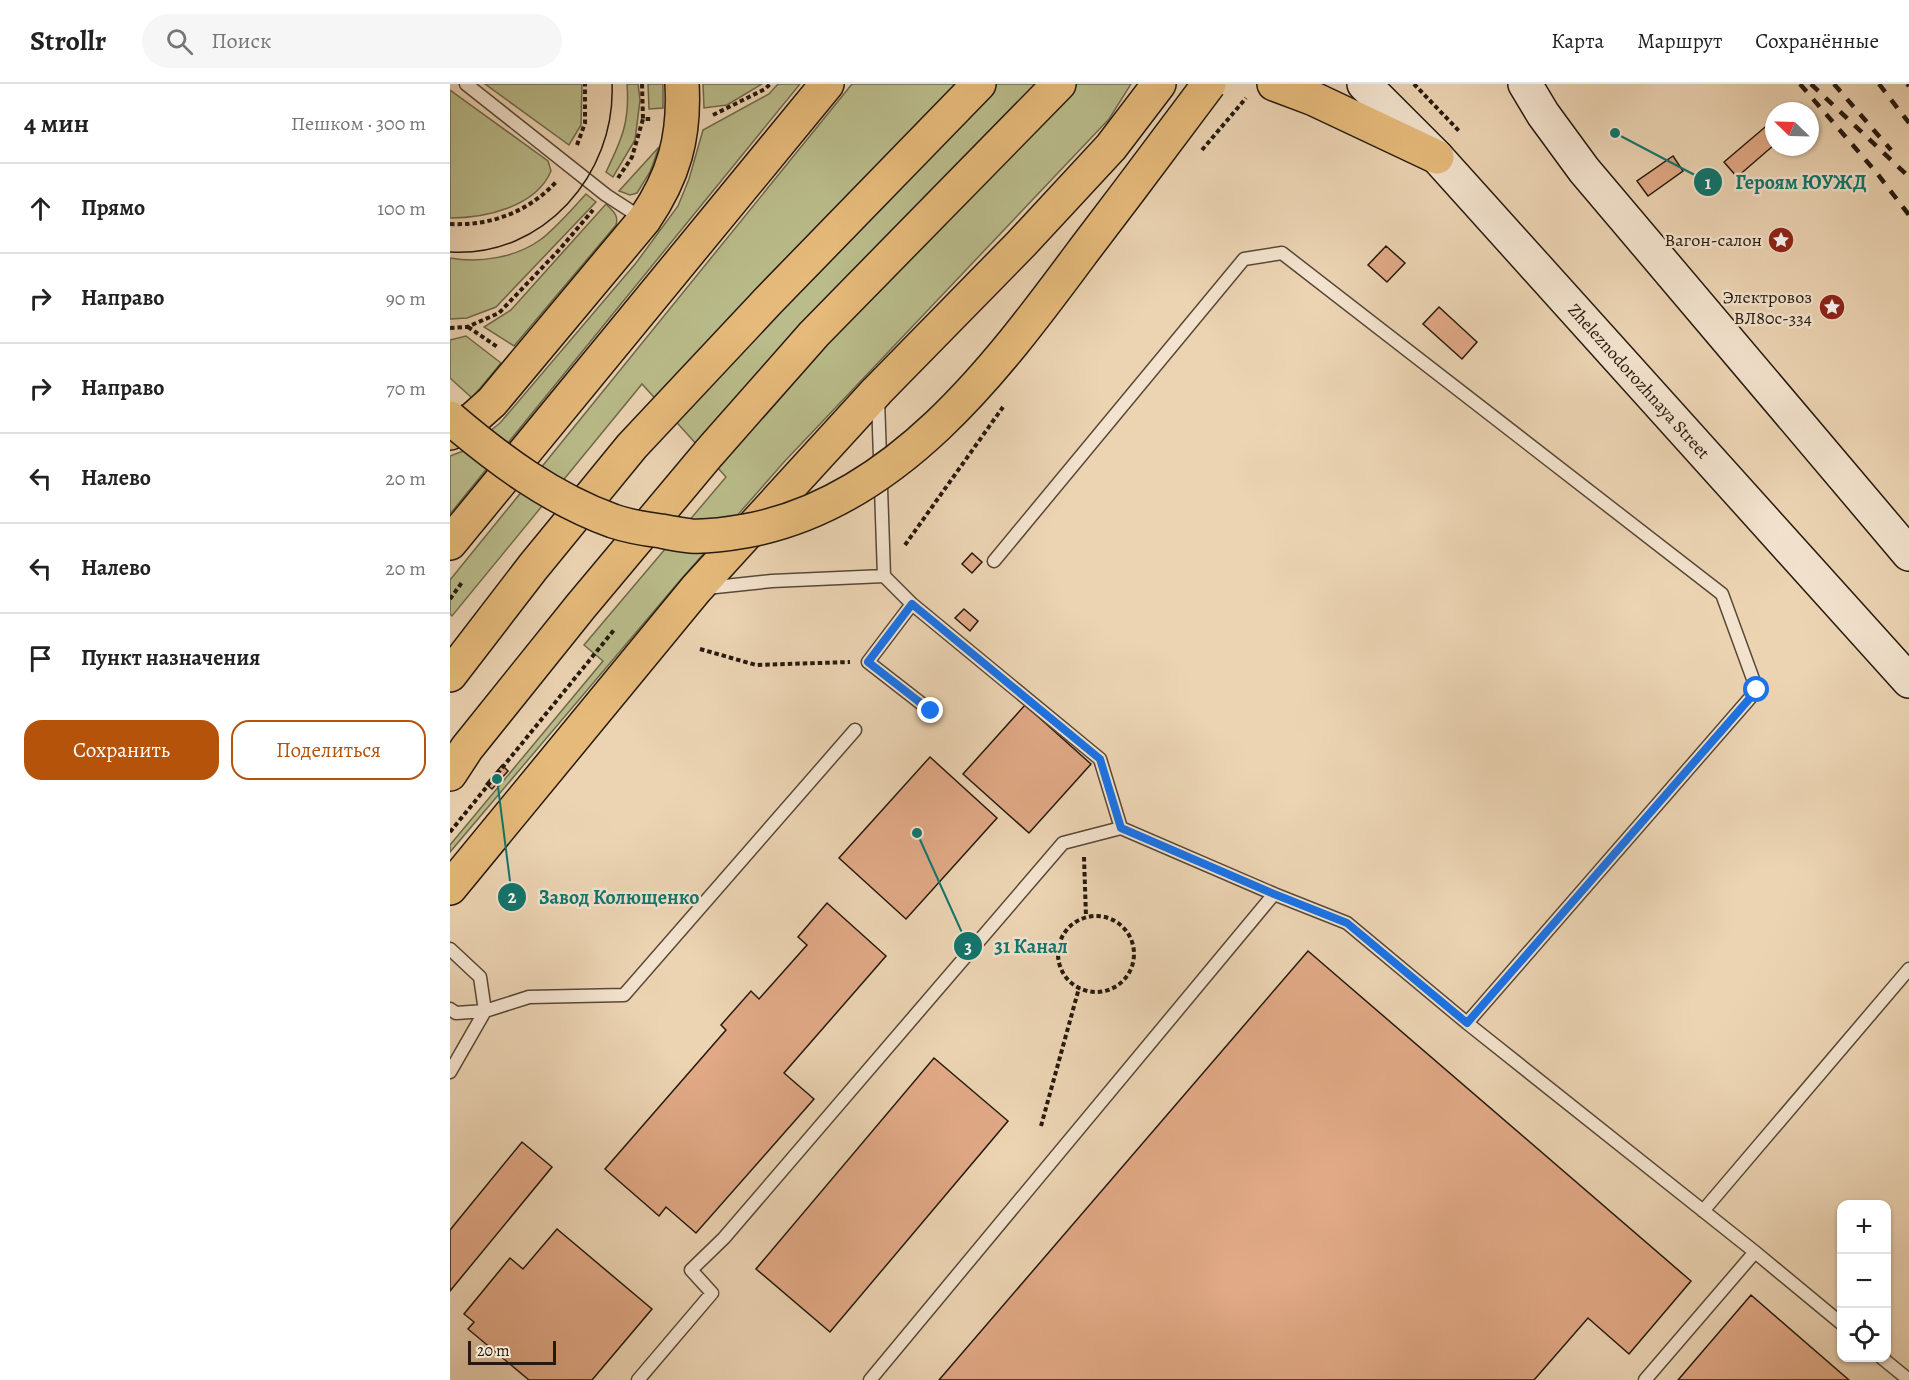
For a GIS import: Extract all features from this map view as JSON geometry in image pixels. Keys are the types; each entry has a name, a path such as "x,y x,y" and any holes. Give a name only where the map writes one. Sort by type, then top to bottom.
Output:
{"main road":[{"path":"450,433 464,427 492,402 658,200 678,147 683,120 682,84"},
{"path":"450,543 827,84"},
{"path":"450,675 533,567 632,446 768,301 979,84"},
{"path":"450,774 467,748 581,606 814,334 1059,84"},
{"path":"450,888 696,589 878,391 1021,244 1111,147 1159,84"},
{"path":"450,418 492,454 551,492 614,521 692,536 732,533 785,521 824,505 862,484 910,449 971,390 1012,344 1055,290 1209,84"},
{"path":"1274,84 1314,99 1437,157"},
{"name":"Zheleznodorozhnaya Street","path":"1364,84 1437,157 1909,681"},
{"path":"1525,84 1543,114 1584,170 1909,554"}],"lane":[{"path":"466,84 606,195 644,219"},
{"path":"994,561 1244,259 1282,253 1722,594 1757,690 1467,1023"},
{"path":"878,391 884,576 912,604 1100,759 1121,828"},
{"path":"696,589 772,581 884,576"},
{"path":"912,604 868,662 931,711"},
{"path":"450,1009 456,1013 485,1011 529,997 624,995 855,730"},
{"path":"638,1380 712,1293 692,1270 731,1229 1063,843 1121,828 1347,923 1467,1023 1755,1251 1837,1320"},
{"path":"870,1380 1274,894"},
{"path":"450,948 480,977 485,1011 450,1072"},
{"path":"1703,1210 1909,969"},
{"path":"1645,1380 1755,1251"},
{"path":"1887,1362 1909,1380"}],"path":[{"path":"450,224 470,225 507,217 543,195 569,166 585,123 585,84"},
{"path":"642,84 643,119"},
{"path":"450,599 463,581"},
{"path":"450,832 614,630"},
{"path":"700,649 756,665 868,662"},
{"path":"1083,838 1086,916"},
{"path":"1086,916 1106,917 1123,926 1130,935 1134,947 1131,971 1124,981 1102,992 1090,992 1078,988 1068,980 1061,969 1058,956 1059,943 1065,931 1086,916"},
{"path":"1041,1126 1078,988"}],"green space":[{"path":"485,84 582,84 581,125 569,145"},
{"path":"627,84 638,84 640,100 635,140 613,177 606,172 624,130 628,97"},
{"path":"648,84 663,84 663,108 649,109"},
{"path":"703,84 762,84 727,105 704,108"},
{"path":"778,84 800,84 450,514 450,456 466,450 500,423 636,263 678,206 689,179 703,130 769,94"},
{"path":"852,84 1131,84 1109,119 784,462 677,584 450,852 450,845 603,661 584,645 726,477 642,384 452,616 450,614 450,580"},
{"path":"450,90 548,161 551,171 534,194 522,202 493,213 450,218"},
{"path":"659,147 650,172 637,193 630,195 619,191"},
{"path":"586,194 596,202 496,307 467,318 450,319 450,258 473,260 496,258 530,246 552,230"},
{"path":"606,204 616,216 616,225 514,346 484,327 511,310"},
{"path":"466,336 501,363 472,398 450,378 450,340"}],"building":[{"path":"1765,127 1765,153 1737,177 1724,162"},
{"path":"1673,156 1683,171 1648,196 1637,181"},
{"path":"1386,246 1405,263 1387,282 1368,265"},
{"path":"1439,307 1477,342 1462,359 1423,324"},
{"path":"972,553 982,562 972,573 962,564"},
{"path":"964,609 978,621 970,631 955,618"},
{"path":"1025,705 1091,764 1029,833 963,774"},
{"path":"930,757 997,818 906,919 839,858"},
{"path":"502,765 508,771 492,789 486,784"},
{"path":"827,903 886,956 784,1073 814,1099 696,1233 666,1207 659,1216 605,1169 726,1030 721,1025 751,991 759,999 807,945 798,937"},
{"path":"1308,951 1691,1281 1629,1354 1588,1318 1534,1380 939,1380"},
{"path":"934,1058 1008,1121 830,1332 756,1269"},
{"path":"522,1142 552,1167 450,1291 450,1230"},
{"path":"557,1229 652,1309 592,1380 529,1380 468,1329 474,1322 464,1314 510,1258 523,1269"},
{"path":"1751,1295 1849,1380 1678,1380"}],"tram line":[{"path":"450,252 484,250 515,241 543,225 567,204 587,178 601,149 610,117 612,84"}],"railway":[{"path":"1800,84 1876,172 1909,215"},
{"path":"1811,84 1909,177"},
{"path":"1834,84 1891,150"},
{"path":"1879,84 1909,123"}],"place":[{"name":"Героям ЮУЖД","path":"1615,133"},
{"name":"Вагон-салон","path":"1781,240"},
{"name":"Электровоз ВЛ80с-334","path":"1832,307"},
{"name":"Завод Колющенко","path":"497,779"},
{"name":"31 Канал","path":"917,833"}],"route":[{"path":"931,711 868,662 912,604 1100,759 1121,828 1347,923 1467,1023 1757,690"}]}
